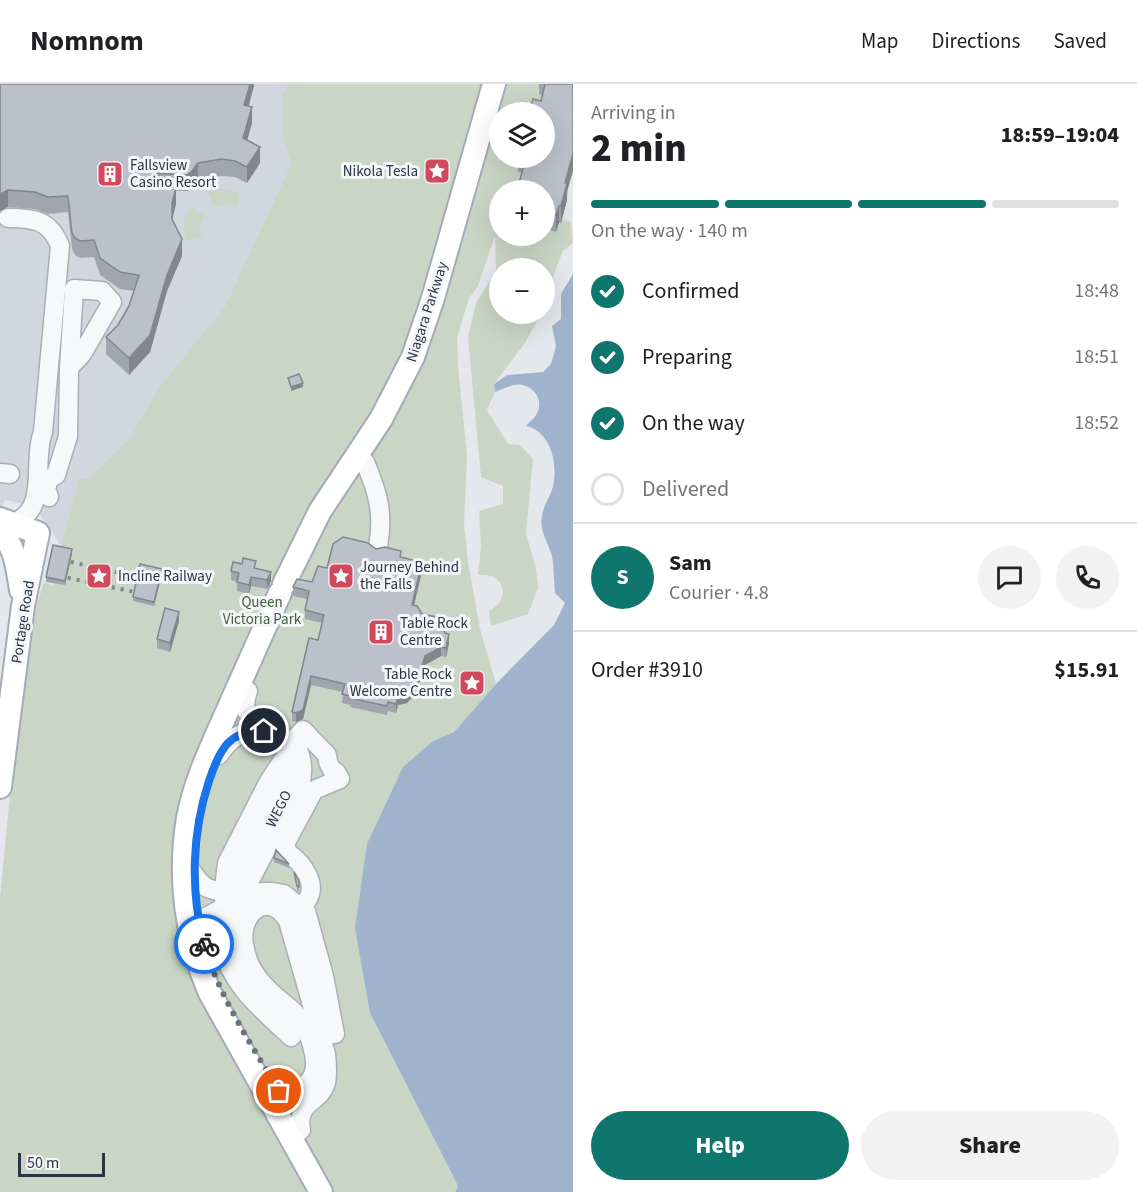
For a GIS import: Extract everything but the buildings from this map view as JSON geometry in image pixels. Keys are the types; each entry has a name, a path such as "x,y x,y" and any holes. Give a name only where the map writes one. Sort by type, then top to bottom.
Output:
{"main road":[{"name":"Niagara Parkway","path":"321,1192 216,1005 198,963 198,913 187,828 194,794 209,751 240,712 320,511 381,419 413,357 434,298 494,84"},
{"name":"Niagara Parkway","path":"503,102 508,84"},
{"name":"Niagara Parkway","path":"334,1192 302,1130 227,1002 197,938 186,906 191,864 199,818 208,786 288,590 329,516 404,401 427,351 489,151"},
{"path":"4,524 38,533"},
{"path":"4,524 16,558 24,606"},
{"name":"Portage Road","path":"0,787 24,606 38,533"}],"street":[{"path":"4,524 21,520 30,513 35,503 39,443 43,432 60,246 55,233 45,225 29,218 8,218"},
{"path":"38,533 51,484 68,436 69,368 74,289 102,291 112,302 82,354 69,368"},
{"path":"43,432 46,444 45,466 51,484"},
{"path":"365,462 378,495 381,530 378,547"},
{"name":"WEGO","path":"198,913 226,886 244,876 286,798 294,776 295,765 287,744 240,712"},
{"path":"219,755 231,739 238,735 256,730 274,733"},
{"path":"303,730 327,755 329,767 340,779 314,790 285,844 287,852 301,864 310,882 310,897 304,904 324,976 335,1034 331,1034 327,1008 321,1001 318,972 312,965 297,905 284,894 273,891 256,893 240,904 231,920 230,945 242,979 269,1009 277,1012 294,1033 291,1036 267,1014 235,977 224,950 224,926 205,931 205,922 207,917 221,909 226,901 224,899 237,894 248,884 269,847 300,785 304,772 300,752 294,739 303,730"},
{"path":"191,864 203,886 212,890 228,888 226,886 236,873 283,783 286,774 285,757 269,781 227,863 226,886"},
{"name":"WEGO","path":"197,938 210,902 226,886"},
{"path":"269,1076 280,1088 294,1090 305,1085 310,1079 315,1063 310,1038 303,1022 289,1006 265,986 251,967 247,956 243,939 244,924 252,911 264,906 280,911 288,921 327,1060 326,1083 319,1094 304,1108 300,1121 302,1130"}],"shaded area":[{"path":"0,84 360,84 289,287 96,480 79,478 61,546 34,506 5,500 0,511"}],"green space":[{"name":"Queen Victoria Park","path":"290,84 541,84 547,96 545,102 489,102 489,168 524,168 526,174 524,180 489,180 489,246 492,246 478,286 469,298 457,338 467,456 464,524 468,562 480,629 496,684 454,732 433,741 370,1013 458,1186 455,1192 0,1192 0,897 25,641 44,582 53,586 79,478 90,479 130,438 161,385 225,307 292,163 283,136 283,95"},
{"path":"219,189 240,193 236,207 225,204 214,207 208,192"},
{"path":"190,207 205,216 200,225 201,237 187,241 184,224 185,215"},
{"name":"Queen Victoria Park","path":"562,219 571,222 573,243 563,251 555,271 555,258 496,258 495,246 555,246 555,232"},
{"name":"Queen Victoria Park","path":"489,282 489,324 535,324 525,343 494,384 495,392 487,410 508,444 520,445 533,459 526,534 536,568 538,588 528,614 491,626 489,611 496,606 503,593 499,582 494,578 478,575 481,546 479,511 503,504 503,486 481,477 468,337 476,303"}],"water":[{"path":"573,274 573,1192 455,1192 458,1186 370,1013 355,928 367,844 403,767 433,741 454,732 496,684 554,625 565,603 555,593 552,556 541,521 553,486 553,459 547,441 535,429 526,426 539,409 538,397 531,389 520,384 495,392 494,384 507,375 543,372 551,364 556,346 552,326 561,319 561,294"}],"railway":[{"path":"62,560 147,579"},
{"path":"59,576 144,594"}],"way so far":[{"path":"204,944 227,1002 279,1091"}],"place":[{"name":"Nikola Tesla","path":"437,171"},
{"name":"Fallsview Casino Resort","path":"110,174"},
{"name":"Incline Railway","path":"99,576"},
{"name":"Journey Behind the Falls","path":"341,576"},
{"name":"Table Rock Centre","path":"381,632"},
{"name":"Table Rock Welcome Centre","path":"472,683"}],"route":[{"path":"204,944 196,901 195,849 199,818 205,796 219,755 231,739 246,732 264,731"}]}
